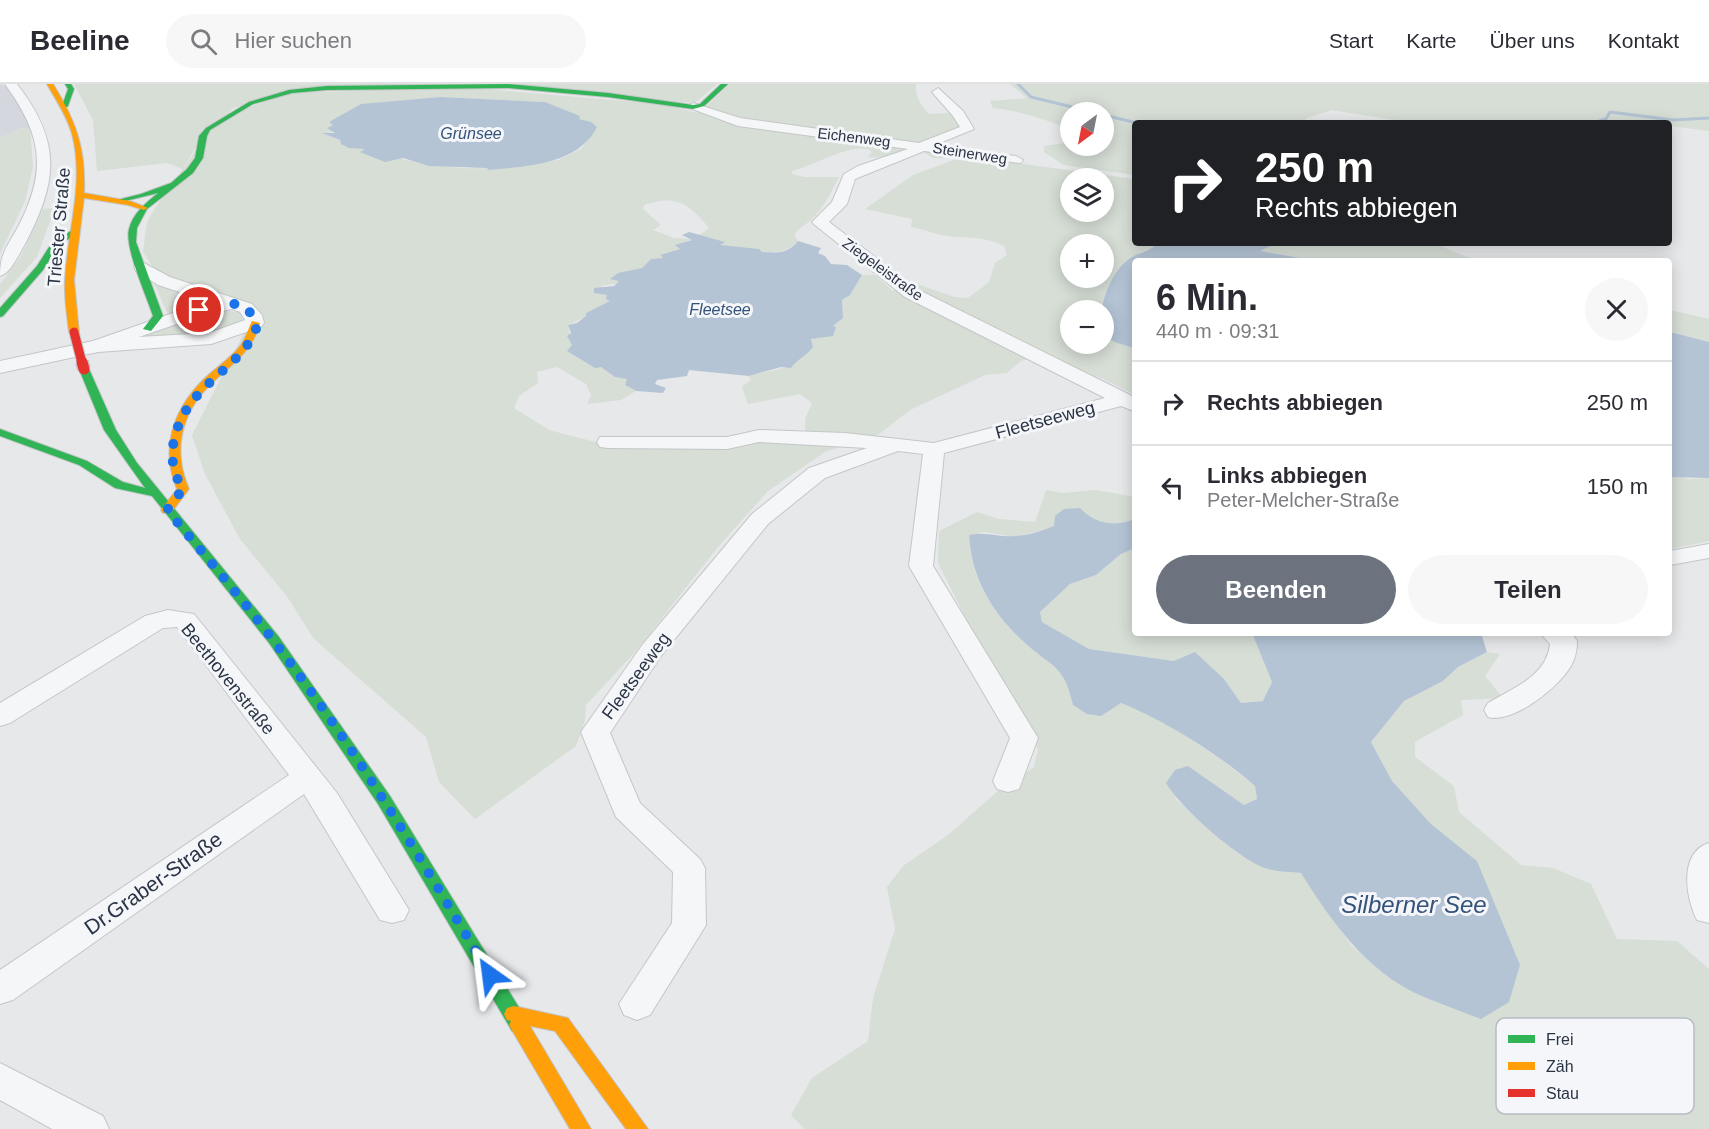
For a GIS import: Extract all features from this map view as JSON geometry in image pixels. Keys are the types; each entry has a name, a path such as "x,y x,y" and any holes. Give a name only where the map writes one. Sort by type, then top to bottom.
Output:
{"main road":[{"name":"Triester Straße","path":"50,84 76,126 81,146 84,173 82,195 69,275 74,332 84,369 110,430 153,493 274,640 344,739 420,857 581,1129"},
{"path":"65,106 71,89 68,84"},
{"path":"148,329 158,316 132,242 133,228 144,208 190,171 199,158 203,136 208,129 251,103 291,91 508,86 608,95 693,107 702,105 725,84"},
{"path":"117,201 143,196 171,185"},
{"path":"82,195 100,200 132,202 144,208"},
{"path":"0,314 40,268 56,243 76,232"},
{"path":"167,510 183,489 170,453 178,421 203,386 253,336 255,323"},
{"path":"0,432 83,463 119,485 153,493"},
{"path":"514,1014 561,1024 638,1129"}],"street":[{"path":"0,270 16,246 32,213 42,189 46,168 43,145 34,118 11,84"},
{"name":"Eichenweg","path":"693,107 738,122 924,146 967,129 958,114 938,92"},
{"name":"Steinerweg","path":"924,146 1016,160"},
{"name":"Ziegeleistraße","path":"924,146 906,156 863,169 849,177 839,204 820,222 911,293 1129,403"},
{"path":"98,346 211,338 255,323 253,315 246,308 164,281 142,267"},
{"path":"0,367 98,346 199,310 234,303"},
{"name":"Fleetseeweg","path":"609,442 727,443 759,436 845,439 934,449 1129,403"},
{"name":"Fleetseeweg","path":"636,1004 689,925 689,868 627,809 595,732 652,650 760,519 817,473 893,446"},
{"path":"934,449 921,566 1024,738 1008,781"},
{"path":"1672,558 1709,551"},
{"name":"Beethovenstraße","path":"0,716 154,622 177,617 185,620 326,801 392,910"},
{"path":"1498,710 1548,678 1561,662 1564,640 1558,636"},
{"name":"Dr.Graber-Straße","path":"0,989 306,777"},
{"path":"1709,855 1706,860 1706,903 1709,910"},
{"path":"0,1080 89,1129"}],"shaded area":[{"path":"0,84 8,87 27,116 30,128 22,128 0,138"},
{"path":"74,84 439,84 306,88 233,108 194,150 183,169 167,163 97,171 93,120"},
{"path":"480,84 717,84 695,103"},
{"path":"730,84 916,84 919,100 929,114 952,113 962,128 889,155 868,157 872,152 856,149 792,171 792,174 804,177 839,177 821,209 794,235 798,241 782,251 761,252 718,245 724,242 698,236 709,228 695,212 681,203 665,200 644,205 643,209 661,225 653,230 674,238 693,239 676,245 680,249 666,253 659,260 651,260 642,268 623,273 619,283 601,286 611,301 568,325 572,345 567,351 627,379 625,385 636,391 621,400 587,404 591,395 586,384 557,367 537,372 538,383 519,396 514,408 549,430 611,446 806,441 805,419 812,403 800,394 748,404 742,387 751,380 749,376 791,366 811,350 813,347 811,339 821,336 843,318 842,300 850,295 862,275 875,275 893,291 908,281 955,297 968,298 989,282 995,263 1007,255 1004,246 993,241 934,233 911,227 912,219 865,209 913,175 959,158 934,158 925,153 927,151 1060,169 1060,222 1114,222 1114,176 1132,179 1132,246 1154,246 1126,262 1114,276 1114,234 1060,234 1060,288 1108,288 1103,300 1060,300 1060,354 1114,354 1114,341 1132,348 1132,394 1101,378 1068,368 1059,359 1047,353 1021,361 1007,373 985,375 910,410 879,434 825,452 768,491 718,547 636,651 586,705 585,720 576,746 475,819 439,782 426,737 314,639 286,595 240,539 205,474 192,435 256,309 174,279 153,267 143,252 147,222 155,208 209,132 237,112 288,93 461,87 659,104 699,113","holes":["440,97 545,102 579,116 579,119 595,130 581,149 558,160 488,170 487,168 446,167 404,160 324,134 336,131 328,127 334,125 329,122 373,103"]},
{"path":"1010,84 1709,84 1709,131 1672,126 1672,120 1394,120 1332,110 1305,120 1132,120 1132,175 1114,172 1114,168 1064,165 1044,152 1044,146 1060,144 1060,156 1114,156 1114,102 1060,102 1060,125 1033,116 993,108 990,101 1027,98"},
{"path":"22,128 30,128 33,167 25,201 0,254 0,138"},
{"path":"55,208 37,257 0,298 0,284 20,258 43,209"},
{"path":"1270,246 1440,246 1470,258 1301,258 1260,251"},
{"path":"154,283 158,283 218,301 169,317"},
{"path":"223,310 241,313 243,321 224,333 141,340 138,337 188,316"},
{"path":"1672,310 1709,319 1709,342 1672,333"},
{"path":"1676,475 1689,479 1709,478 1709,541 1672,549 1672,476"},
{"path":"1046,490 1062,493 1096,490 1132,496 1132,520 1124,522 1101,522 1090,518 1014,537 985,532 969,535 974,566 985,594 1002,620 1061,674 1073,705 1115,702 1133,707 1190,738 1255,786 1257,800 1244,805 1188,766 1175,798 1236,852 1268,869 1301,873 1351,945 1381,971 1477,861 1431,824 1392,781 1371,742 1404,701 1443,681 1458,667 1487,652 1500,654 1485,676 1503,698 1461,700 1463,715 1415,742 1415,757 1454,786 1459,812 1521,865 1553,868 1591,884 1617,939 1677,941 1709,969 1709,1129 804,1129 791,1115 812,1078 868,1041 873,998 895,929 887,887 903,866 948,835 998,791 1034,767 1038,749 1012,710 938,563 939,531 977,512 999,519 1035,522"},
{"path":"1132,549 1132,636 1253,636 1272,682 1264,701 1241,703 1224,679 1174,661 1089,649 1042,622 1040,612 1070,584 1096,575 1121,554"}],"water":[{"name":"Grünsee","path":"440,97 545,102 580,116 579,119 591,122 597,127 588,140 564,156 535,165 488,170 487,168 429,166 403,158 385,162 360,152 365,149 349,148 341,144 340,140 322,133 335,133 327,128 333,125 329,122 361,104"},
{"name":"Fleetsee","path":"689,232 725,242 720,245 759,249 762,252 786,250 798,241 821,248 818,253 825,256 831,264 847,265 862,275 850,295 842,300 843,318 833,326 836,327 833,336 811,339 813,347 791,368 781,367 749,376 689,370 687,376 657,380 655,384 666,388 663,393 636,391 625,385 627,379 615,377 601,367 595,368 567,351 572,345 567,336 571,333 568,325 577,323 586,316 586,313 610,301 606,299 607,295 594,293 594,288 614,286 619,281 610,279 618,273 642,268 651,259 663,258 660,255 680,249 675,245 692,240 682,235"},
{"path":"1154,246 1270,246 1260,251 1301,258 1132,258 1132,348 1114,341 1114,300 1104,300 1108,288 1114,288 1115,275 1122,266 1133,257"},
{"path":"1672,333 1709,342 1709,478 1672,477"},
{"name":"Silberner See","path":"1080,508 1092,518 1105,523 1132,520 1132,549 1121,554 1096,575 1070,584 1040,612 1042,622 1089,649 1174,661 1195,652 1224,679 1241,703 1263,701 1272,682 1253,636 1482,636 1487,652 1458,667 1443,681 1404,701 1371,742 1392,781 1431,824 1477,861 1520,965 1509,1002 1481,1019 1417,994 1398,984 1365,957 1337,926 1301,873 1268,869 1242,856 1197,819 1166,783 1175,770 1188,766 1244,805 1257,799 1255,786 1191,739 1138,710 1121,703 1101,716 1087,714 1073,705 1060,673 1013,631 986,594 974,566 969,535 1031,534 1054,526 1055,516 1064,509"}],"waterway":[{"path":"1018,84 1031,97 1060,104"},
{"path":"1603,120 1610,112 1673,120 1709,118"},
{"path":"1114,117 1132,122"}],"traffic: fast":[{"path":"65,106 71,89 68,84"},
{"path":"148,329 158,316 132,242 133,228 144,208 190,171 199,158 203,136 208,129 251,103 291,91 327,88 508,86 608,95 693,107 702,105 725,84"},
{"path":"117,201 143,196 171,185"},
{"path":"0,314 40,268 56,243 76,232"},
{"path":"84,369 110,430 133,465 274,640 384,800 519,1025"},
{"path":"0,432 83,463 119,485 153,493"}],"traffic: slow":[{"path":"50,84 75,132 80,154 80,197 70,280 74,332"},
{"path":"82,195 130,203 144,208"},
{"path":"167,510 183,489 174,461 176,433 181,419 196,394 243,349 253,333 255,323"},
{"path":"514,1014 561,1024 638,1129"},
{"path":"519,1025 581,1129"}],"traffic: jam":[{"path":"74,332 84,369"}],"route":[{"path":"199,310 234,303 246,308 253,315 256,329 253,336 237,354 203,386 178,421 170,453 183,489 167,510 274,640 344,739 420,857 490,975"}]}
